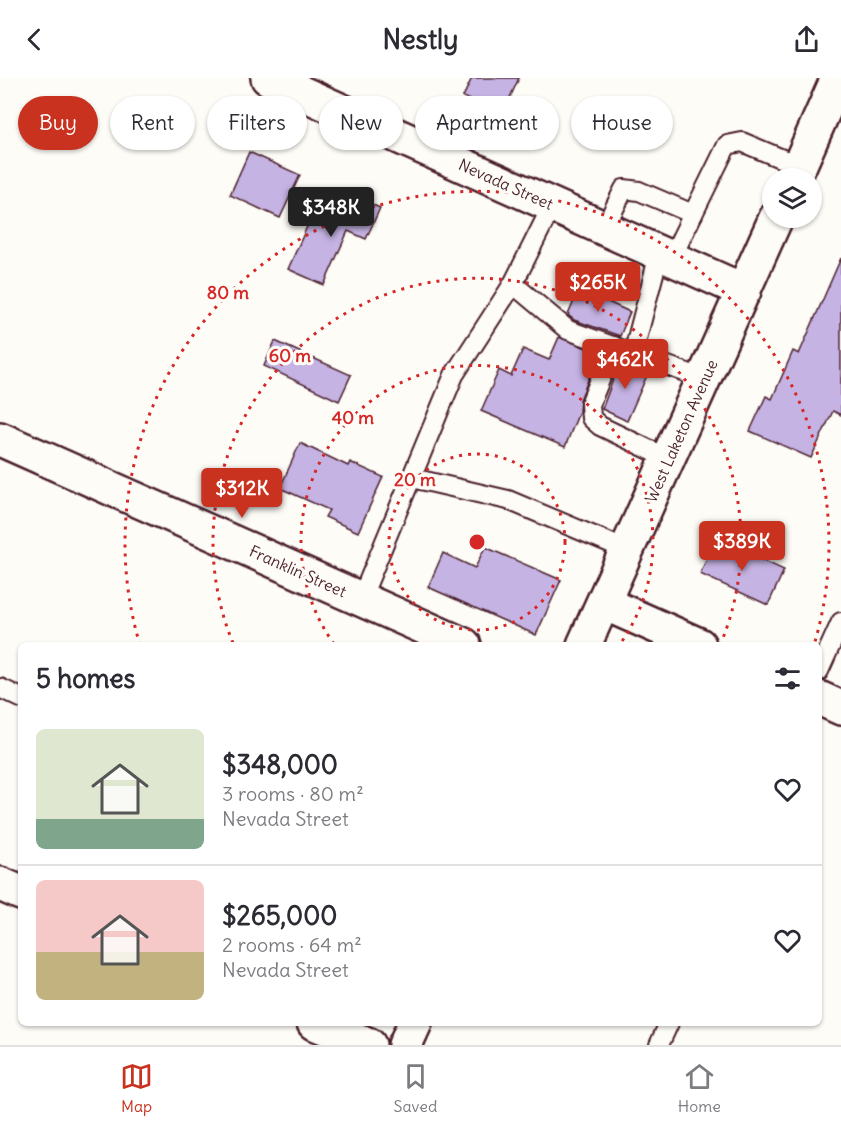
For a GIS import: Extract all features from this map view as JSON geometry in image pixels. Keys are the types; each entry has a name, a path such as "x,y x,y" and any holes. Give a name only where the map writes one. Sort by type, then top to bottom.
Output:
{"street":[{"name":"Nevada Street","path":"268,78 744,291"},
{"path":"798,168 838,78"},
{"name":"West Laketon Avenue","path":"585,642 772,228"},
{"name":"Franklin Street","path":"0,439 457,642"},
{"path":"604,603 692,642"},
{"path":"822,699 841,708"},
{"path":"0,884 18,892"},
{"path":"322,1026 369,1045"},
{"path":"405,1045 414,1026"}],"lane":[{"path":"633,354 665,256 693,214 727,145 742,142 789,168"},
{"path":"604,229 624,189 639,191 693,214"},
{"path":"361,599 454,375 513,284 553,204"},
{"path":"513,284 568,330 705,379"},
{"path":"614,346 590,404 591,418 600,426 669,459"},
{"path":"412,478 508,500 627,550"},
{"path":"822,664 841,622"},
{"path":"0,688 18,697"},
{"path":"659,1045 668,1026"}],"building":[{"path":"472,78 519,78 511,96 463,96"},
{"path":"249,152 300,175 280,218 230,195"},
{"path":"349,195 380,208 366,239 348,231 324,285 288,269 314,211 337,221"},
{"path":"841,258 841,415 833,411 811,458 750,431 766,396 772,399 793,351 799,354"},
{"path":"579,289 630,312 620,336 574,320 568,315"},
{"path":"559,337 599,353 580,400 579,412 565,447 481,411 499,370 511,376 523,349 549,360"},
{"path":"275,341 351,375 339,401 264,366"},
{"path":"620,361 649,371 627,421 602,409"},
{"path":"300,443 348,466 350,462 383,477 358,532 325,517 329,510 280,488"},
{"path":"716,539 784,570 768,605 700,574"},
{"path":"485,547 561,580 536,635 428,587 443,553 475,568"}]}
